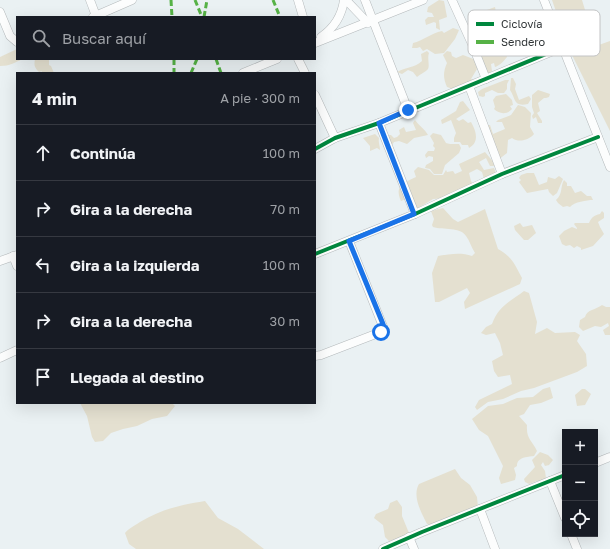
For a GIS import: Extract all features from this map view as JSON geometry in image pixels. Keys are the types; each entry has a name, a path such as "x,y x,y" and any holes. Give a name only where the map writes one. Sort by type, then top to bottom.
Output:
{"street":[{"path":"90,0 94,16 132,0"},
{"path":"298,0 303,16"},
{"path":"345,0 370,22"},
{"path":"316,41 330,30 343,10 345,0"},
{"path":"365,0 370,22 408,110"},
{"path":"316,42 370,22 423,0"},
{"path":"452,0 468,35"},
{"path":"544,0 548,10"},
{"path":"0,12 10,36 16,41"},
{"path":"477,56 486,79"},
{"path":"316,148 335,138 379,123 541,56"},
{"path":"566,56 598,137 607,152 610,167"},
{"path":"245,72 275,60"},
{"path":"298,60 304,72"},
{"path":"469,86 502,174"},
{"path":"316,97 335,138"},
{"path":"379,123 414,214"},
{"path":"316,254 414,214 502,174 598,137"},
{"path":"316,356 381,332 384,329 349,241"},
{"path":"0,261 15,255"},
{"path":"0,358 16,350"},
{"path":"598,462 610,457"},
{"path":"383,549 409,537 562,476"},
{"path":"550,481 562,511"},
{"path":"480,509 495,549"},
{"path":"409,537 414,549"},
{"path":"572,537 577,549"}],"shaded area":[{"path":"439,0 444,1 447,17 439,20 440,30 436,28 436,23 434,22 426,25 425,20 428,17 434,17 432,13 427,12 428,7"},
{"path":"552,0 582,0 585,10 555,10"},
{"path":"495,7 496,10 488,10"},
{"path":"453,28 459,30 455,39 444,53 435,54 427,49 423,51 420,47 412,48 413,43 438,32 442,31 444,33"},
{"path":"610,41 610,131 572,56 600,56 600,45"},
{"path":"16,49 16,60 21,60 9,65 0,66 0,57"},
{"path":"427,51 429,53 429,66 426,71 417,77 413,72 408,70 402,74 397,72 422,61 421,54"},
{"path":"447,51 451,52 452,56 456,58 463,55 476,60 477,69 471,79 476,81 453,89 447,87 444,75 447,63 443,55"},
{"path":"474,56 507,56 497,66 495,67 494,63 491,64 492,71 487,74"},
{"path":"35,60 49,60 49,65 54,72 39,72 34,63"},
{"path":"511,78 513,78 516,84 515,89 519,100 529,96 531,99 528,104 523,105 516,102 510,90"},
{"path":"505,80 509,80 507,89 504,93 498,93 492,90 485,93 485,96 483,97 479,96 478,92 482,89"},
{"path":"538,90 550,94 549,97 544,98 538,103 540,111 537,113 542,123 538,123 536,117 533,119 532,116 534,113 532,107 532,95"},
{"path":"506,94 512,100 513,105 510,106 512,109 505,113 498,112 494,109 495,107 493,100 496,96"},
{"path":"463,101 470,110 456,119 459,121 463,119 468,123 471,122 473,125 476,140 475,143 469,148 468,145 462,145 460,142 454,142 456,133 451,120 442,124 441,120 456,111 460,102"},
{"path":"518,105 525,107 531,113 530,127 534,134 524,140 515,140 512,138 508,140 507,153 498,160 497,156 499,153 497,150 494,150 493,154 489,153 485,126 490,125 493,134 505,129 502,122 496,122 511,115"},
{"path":"415,120 428,135 414,138 407,144 399,141 394,142 392,145 385,130 388,135 391,135 394,138 397,137 400,134 399,130 404,127 406,132 416,130 413,123"},
{"path":"433,133 441,135 446,143 459,144 461,148 459,153 445,165 442,174 434,174 430,169 425,168 426,165 433,161 433,157 429,156 426,158 425,155 428,151 434,151 434,143 430,136"},
{"path":"375,134 379,138 380,150 377,148 370,151 370,146 363,138"},
{"path":"485,152 495,166 490,166 486,158 479,162 484,170 494,168 497,176 484,179 482,172 477,169 469,173 471,181 475,187 447,198 433,199 415,210 408,198 401,201 399,191 401,185 416,177 414,171 418,167 429,170 434,175 443,175 446,170 447,172 453,171 455,174 462,171 459,164"},
{"path":"534,173 539,185 547,182 548,177 555,179 559,176 563,179 557,193 553,196 548,189 527,193 519,182 521,180 519,178 521,175"},
{"path":"564,180 567,183 567,186 571,186 575,193 581,191 587,196 591,196 593,200 577,203 570,207 563,207 556,200 561,193"},
{"path":"443,208 453,219 458,222 485,209 498,249 507,255 515,265 522,278 520,284 465,309 464,302 470,293 467,288 439,302 435,302 432,273 438,256 460,254 472,256 475,253 464,233 456,230 433,227 432,225 434,219 431,211"},
{"path":"602,211 604,213 604,218 598,222 604,234 593,246 581,250 581,248 577,246 574,248 570,245 566,246 562,244 559,236 564,231 572,227 577,229 574,224 575,223 589,223 593,217 600,214"},
{"path":"520,223 523,227 532,225 536,233 528,240 524,240 515,230 514,226"},
{"path":"524,291 529,293 537,322 535,334 547,328 555,333 575,332 580,335 577,341 586,354 587,366 577,372 534,388 521,391 503,399 488,402 477,410 475,407 479,400 512,384 510,375 498,377 494,371 492,361 503,355 500,343 495,333 486,335 481,333 486,327 492,324 498,312 502,308"},
{"path":"602,305 610,307 610,335 605,335 603,330 609,326 608,323 601,327 595,326 583,331 579,327 580,320 585,317 588,312"},
{"path":"550,387 553,398 541,403 530,405 524,414 519,416 527,425 528,436 537,451 534,456 523,458 517,463 517,466 514,468 516,475 515,480 501,484 499,478 503,466 488,436 479,430 472,419 488,406 503,404 517,398 533,397 543,389"},
{"path":"582,389 585,389 591,394 585,405 577,406 575,395"},
{"path":"81,404 173,404 175,406 167,416 152,419 137,426 111,433 103,441 95,442 92,437 87,416"},
{"path":"540,452 548,455 553,460 549,465 545,466 543,462 541,465 545,471 546,478 540,483 537,481 529,484 525,482 524,479 535,467 532,460"},
{"path":"455,469 461,478 470,485 477,497 478,507 436,524 427,524 420,509 416,494 419,484"},
{"path":"397,500 402,507 402,516 409,533 389,541 385,537 383,525 374,518 376,514 388,509 390,503"},
{"path":"205,501 218,518 238,529 264,549 136,549 129,544 125,533 140,522 171,508"}],"marked path":[{"path":"171,0 172,16"},
{"path":"195,0 202,16"},
{"path":"204,16 207,0"},
{"path":"273,0 280,16"},
{"path":"174,60 174,72"},
{"path":"191,72 197,60"},
{"path":"216,60 221,72"}],"cycle path":[{"path":"316,148 335,138 379,123 541,56"},
{"path":"316,254 415,214 502,174 598,137"},
{"path":"383,549 562,476"}],"route":[{"path":"381,332 384,329 383,324 349,241 414,214 379,123 408,110"}]}
